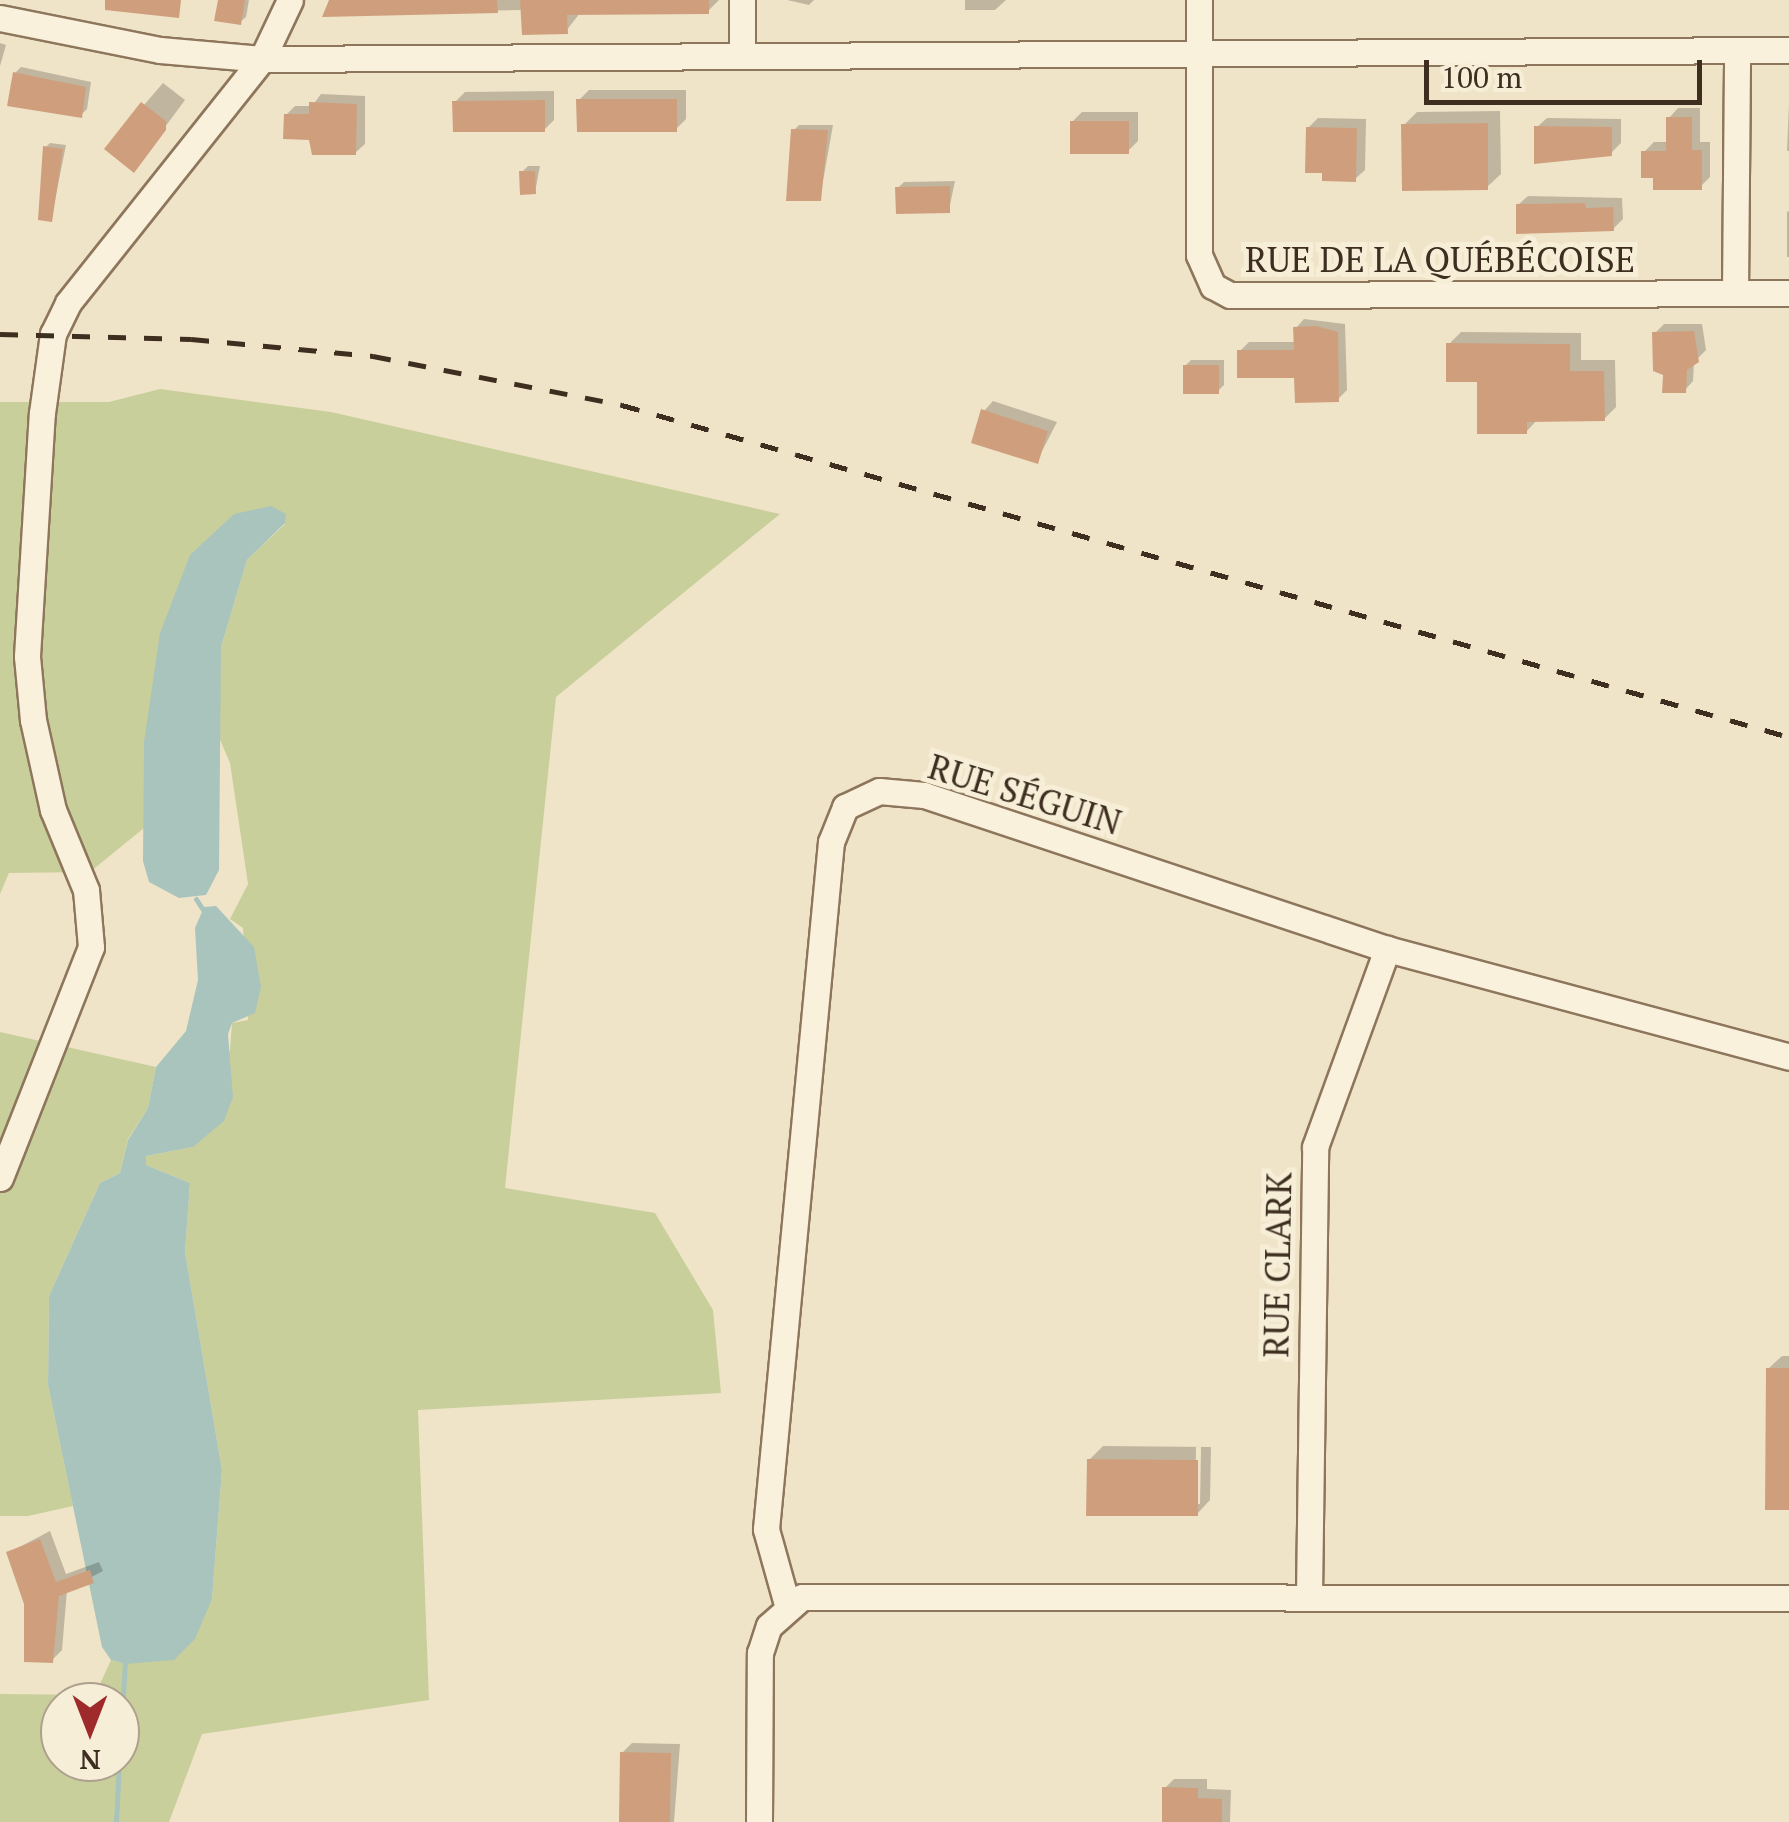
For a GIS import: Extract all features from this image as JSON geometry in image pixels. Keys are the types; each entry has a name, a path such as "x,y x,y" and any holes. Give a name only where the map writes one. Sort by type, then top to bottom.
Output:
{"street":[{"path":"0,1178 91,947 86,890 53,810 33,720 28,656 42,413 53,334 68,303 262,59 290,0"},
{"path":"742,0 742,55"},
{"name":"RUE DE LA QUÉBÉCOISE","path":"1200,0 1200,254 1213,286 1230,296 1789,293"},
{"path":"0,18 160,50 262,59 1789,50"},
{"path":"1734,293 1737,51"},
{"name":"RUE SÉGUIN","path":"788,1608 766,1529 831,842 845,807 879,791 924,795 1387,950 1789,1057"},
{"name":"RUE CLARK","path":"1309,1595 1315,1146 1387,950"},
{"path":"759,1822 760,1653 769,1626 802,1598 848,1593 1789,1598"}],"green space":[{"path":"160,389 331,412 780,514 556,697 505,1188 655,1213 713,1310 721,1393 418,1410 429,1700 202,1734 169,1822 0,1822 0,1694 40,1694 40,1782 140,1782 140,1682 101,1682 111,1660 125,1664 212,1599 222,1470 185,1252 190,1183 146,1165 146,1156 193,1147 230,1050 232,1023 248,1020 243,928 230,919 248,884 230,763 215,728 221,647 247,560 285,524 271,506 144,742 144,828 90,872 9,873 0,894 0,402 109,402"},
{"path":"0,1032 156,1067 148,1108 128,1139 120,1173 100,1183 49,1296 48,1385 73,1506 28,1516 0,1516"}],"water":[{"path":"271,506 286,514 285,523 247,560 221,647 219,870 206,895 179,898 149,882 143,861 144,742 160,633 190,555 234,514"},
{"path":"216,906 254,947 261,987 255,1013 232,1023 228,1034 233,1097 224,1121 193,1147 146,1156 146,1165 190,1183 185,1252 222,1470 212,1599 195,1639 174,1660 125,1664 111,1660 102,1647 48,1385 49,1296 100,1183 120,1173 128,1140 148,1108 156,1067 186,1031 198,980 195,928 204,907"}],"building":[{"path":"105,0 181,0 179,18 105,10"},
{"path":"218,0 245,0 241,25 214,21"},
{"path":"329,0 497,0 498,13 322,17"},
{"path":"520,0 709,0 709,14 567,15 568,34 522,35"},
{"path":"13,72 86,87 82,118 7,106"},
{"path":"576,99 677,99 677,132 577,132"},
{"path":"545,100 545,132 453,132 452,101"},
{"path":"141,102 166,121 166,130 134,173 104,149"},
{"path":"309,102 357,104 356,155 312,155 309,140 283,139 284,114 309,114"},
{"path":"1666,117 1692,117 1692,150 1702,150 1702,190 1653,190 1653,178 1641,178 1641,151 1666,151"},
{"path":"1070,121 1129,121 1129,154 1070,154"},
{"path":"1488,123 1488,190 1402,191 1401,124"},
{"path":"1534,126 1612,127 1612,156 1534,164"},
{"path":"1306,127 1357,128 1356,182 1322,181 1322,173 1305,173"},
{"path":"791,129 828,130 821,201 786,201"},
{"path":"43,146 63,149 52,222 38,220"},
{"path":"519,171 535,171 536,194 520,195"},
{"path":"950,186 950,213 896,214 895,187"},
{"path":"1585,203 1586,208 1613,207 1614,231 1516,234 1516,204"},
{"path":"1316,326 1338,332 1339,402 1295,403 1294,378 1237,378 1237,350 1294,350 1293,327"},
{"path":"1694,331 1699,362 1687,370 1686,393 1662,393 1663,375 1653,371 1652,332"},
{"path":"1446,343 1570,344 1570,371 1604,371 1605,421 1527,422 1527,434 1477,434 1477,382 1446,382"},
{"path":"1183,365 1219,365 1219,394 1183,394"},
{"path":"981,409 1048,431 1038,464 971,443"},
{"path":"1766,1368 1789,1368 1789,1510 1765,1510"},
{"path":"1087,1459 1198,1460 1198,1516 1086,1516"},
{"path":"40,1539 56,1582 90,1570 94,1583 59,1596 53,1663 24,1662 24,1604 6,1552"},
{"path":"620,1752 671,1753 670,1822 619,1822"},
{"path":"1162,1787 1198,1788 1198,1798 1222,1799 1222,1822 1162,1822"}],"waterway":[{"path":"196,899 205,913"},
{"path":"124,1682 125,1662"},
{"path":"116,1822 118,1782"}],"railway":[{"path":"0,334 191,339 373,356 622,405 1789,737"}]}
